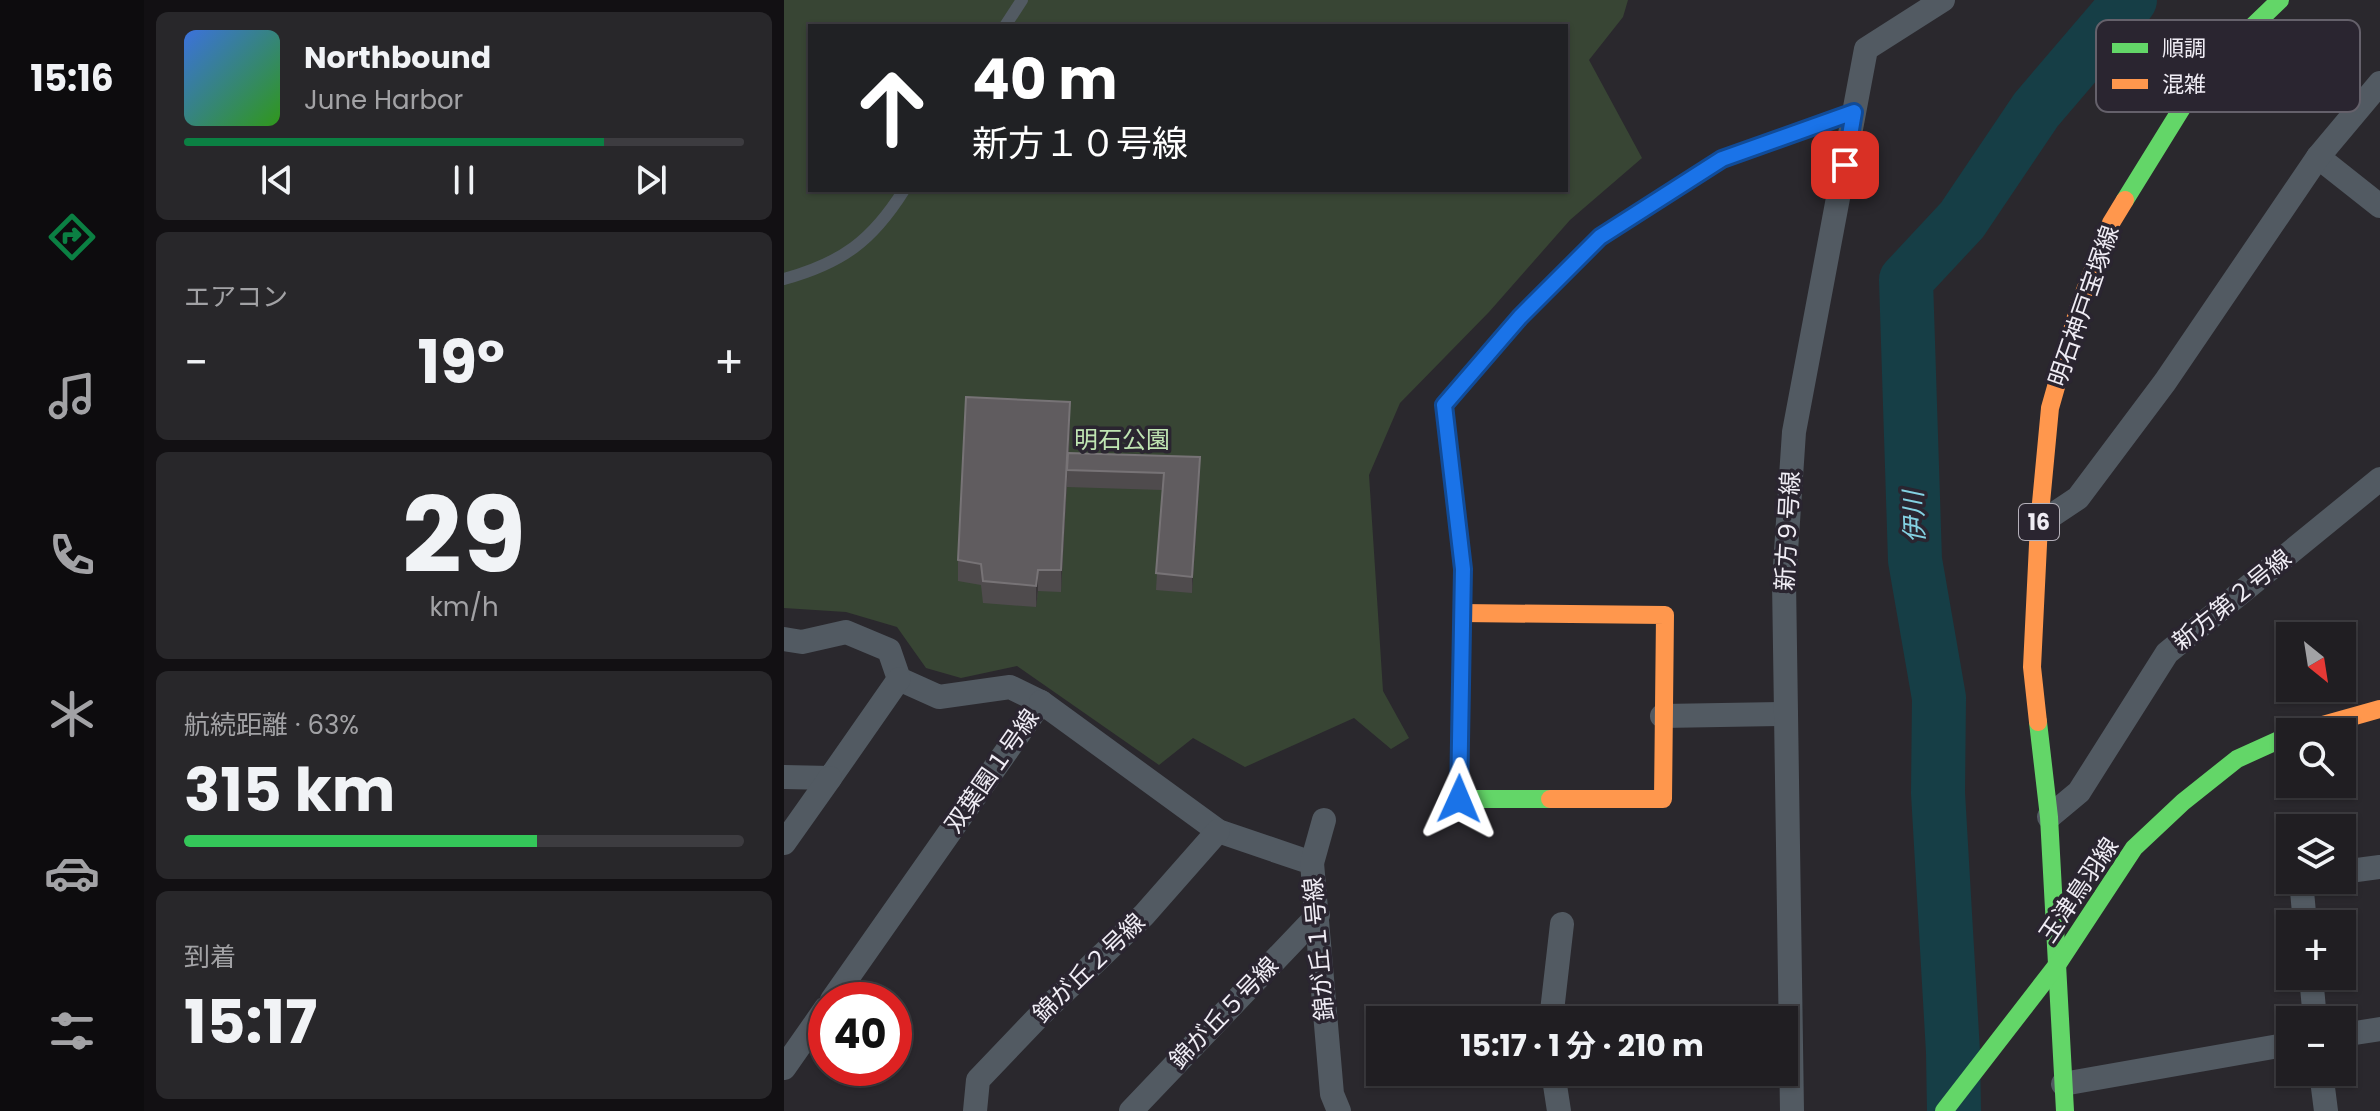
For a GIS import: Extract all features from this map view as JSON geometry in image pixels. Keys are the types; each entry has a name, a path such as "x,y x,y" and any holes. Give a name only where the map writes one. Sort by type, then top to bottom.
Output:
{"street":[{"name":"新方９号線","path":"1792,1111 1784,581 1794,432 1866,49 1943,0"},
{"name":"明石神戸宝塚線","path":"2259,20 2280,0"},
{"path":"2360,107 2380,83"},
{"path":"1462,613 1665,615 1663,799 1459,799 1462,613 1463,569 1444,405 1520,317 1600,237 1722,159 1854,112"},
{"name":"明石神戸宝塚線","path":"2065,1111 2049,817 2032,667 2039,524 2050,408 2079,306 2111,223 2180,112"},
{"path":"2039,524 2078,498 2165,382 2318,157 2356,112"},
{"path":"2318,157 2380,206"},
{"name":"新方第２号線","path":"2049,817 2079,792 2167,653 2380,479"},
{"path":"784,639 802,642 846,632 889,650 899,679 784,843"},
{"name":"双葉園１号線","path":"845,982 1041,702 1010,687 939,697 899,679"},
{"name":"錦が丘１号線","path":"1041,702 1218,831 1312,863 1318,915 1328,1105"},
{"path":"2348,718 2380,709"},
{"path":"1662,716 1786,714"},
{"name":"玉津鳥羽線","path":"1944,1111 2057,965 2134,848 2183,802 2237,759 2276,741"},
{"path":"784,777 830,778"},
{"path":"1312,863 1324,820"},
{"name":"錦が丘２号線","path":"975,1111 978,1080 1042,1013 1144,915 1218,831"},
{"path":"2356,870 2380,867"},
{"name":"錦が丘５号線","path":"1131,1111 1318,915"},
{"path":"1553,1006 1562,924"},
{"path":"2356,1033 2380,1029"},
{"path":"784,1068 808,1034"},
{"path":"2063,1084 2276,1046"},
{"path":"1555,1086 1559,1111"},
{"path":"2323,1086 2326,1111"}],"lane":[{"path":"1006,24 1022,0"},
{"path":"784,279 808,272 853,251 893,208 903,192"}],"green space":[{"name":"明石公園","path":"784,0 1628,0 1623,17 1589,60 1642,158 1570,220 1489,312 1400,403 1369,475 1383,691 1409,738 1391,749 1354,718 1245,767 1193,738 1159,765 1017,666 961,678 926,668 897,627 846,612 784,608"}],"building":[{"path":"966,397 1070,402 1061,570 1038,570 1036,586 983,581 981,564 958,560"},
{"path":"1068,453 1200,457 1192,577 1156,573 1164,473 1067,470"}],"waterway":[{"name":"伊川","path":"2113,20 2130,0"},
{"name":"伊川","path":"1954,1111 1938,793 1939,698 1915,560 1906,280 1962,220 2036,110 2096,40"}],"traffic: fast":[{"path":"2259,20 2280,0"},
{"path":"2125,200 2179,112"},
{"path":"1550,799 1459,799 1463,569 1444,405 1520,317 1600,237 1655,202"},
{"path":"2038,722 2049,817 2065,1111"},
{"path":"1944,1111 2057,965 2134,848 2183,802 2237,759 2276,741"}],"traffic: slow":[{"path":"1655,202 1722,159 1854,112"},
{"path":"2038,722 2032,667 2039,524 2050,408 2079,306 2111,223 2125,200"},
{"path":"1462,613 1665,615 1663,799 1550,799"},
{"path":"2348,718 2380,709"}],"route":[{"path":"1459,799 1463,569 1444,405 1520,317 1600,237 1722,159 1854,112 1845,165"}]}
